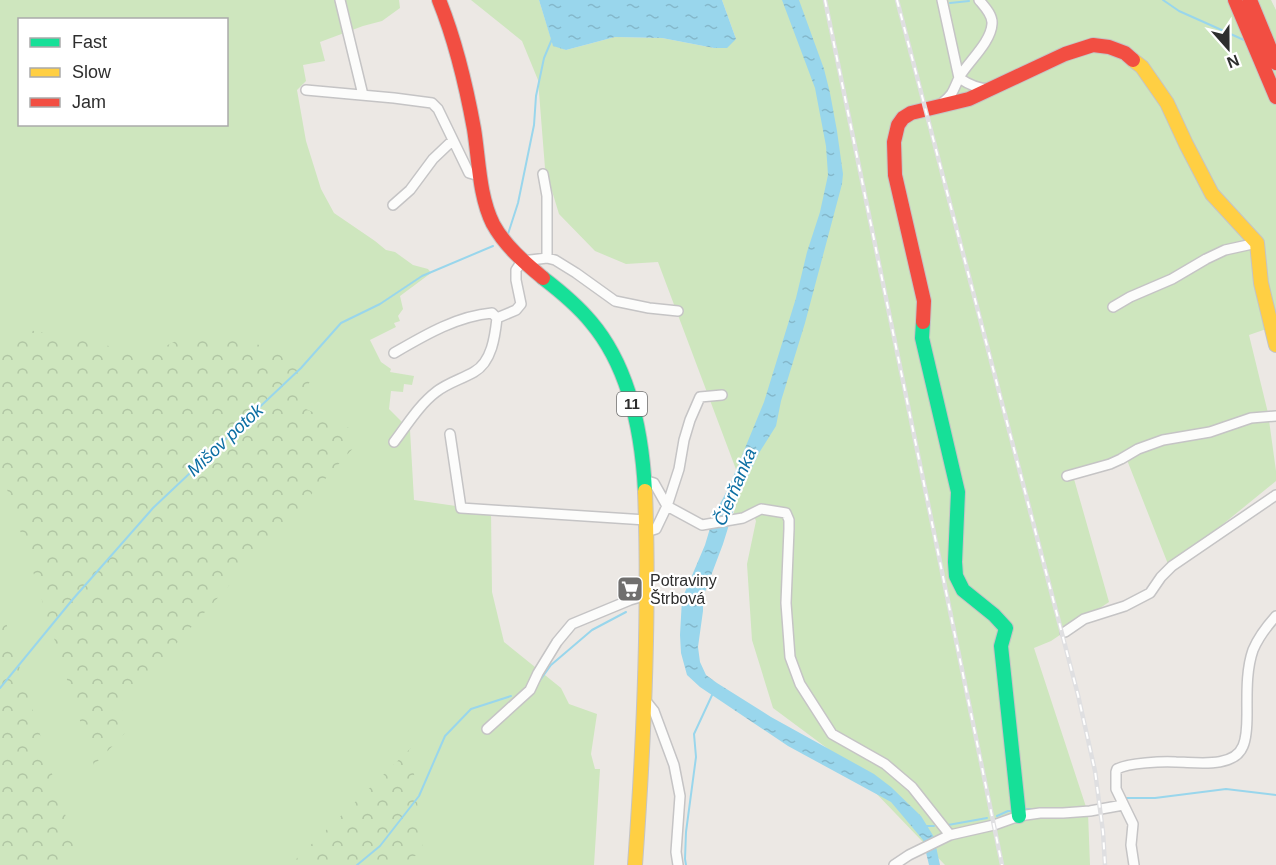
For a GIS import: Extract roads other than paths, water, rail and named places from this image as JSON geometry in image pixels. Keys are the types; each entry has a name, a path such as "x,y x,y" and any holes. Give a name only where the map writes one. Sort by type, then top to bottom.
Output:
{"main road":[{"name":"11","path":"439,0 462,70 486,203 493,221 505,243 522,261 577,306 594,325 608,345 623,376 633,408 644,480 647,596 635,865"},
{"path":"1234,0 1276,97"},
{"path":"1250,0 1276,63"},
{"path":"1019,816 1001,646 1006,628 963,590 956,576 958,492 922,338 924,301 896,175 894,142 898,125 911,113 969,99 1065,54 1093,45 1109,47 1125,53 1142,67 1167,103 1212,194 1257,243 1261,283 1272,311 1276,345"}],"street":[{"path":"340,0 363,95"},
{"path":"942,0 959,78 973,86 990,89"},
{"path":"940,105 949,98 959,78 990,34 993,22 987,9 979,0"},
{"path":"306,90 432,103 438,109 469,173 481,174"},
{"path":"393,205 410,190 433,159 453,140"},
{"path":"543,174 547,196 547,258"},
{"path":"1113,307 1172,279 1225,250 1257,243"},
{"path":"497,318 516,310 521,304 516,270 522,261 547,258 555,260 576,273 615,301 678,311"},
{"path":"394,353 430,332 477,314 492,313 497,318"},
{"path":"394,442 425,402 437,391 476,371 484,363 495,335 497,318"},
{"path":"450,434 461,508 646,526 656,529 667,506 679,469 690,420 700,397 722,395"},
{"path":"1067,476 1110,464 1138,449 1163,440 1210,432 1255,417 1276,416"},
{"path":"644,480 654,483 667,506 702,525 744,518 761,508 786,513 789,520 786,603 790,657 800,684 832,734 885,764 912,787 950,835"},
{"path":"1065,632 1084,619 1125,606 1150,592 1172,566 1276,495"},
{"path":"488,729 530,690 557,642 572,624 630,600 647,596"},
{"path":"1134,865 1131,845 1133,824 1116,789 1117,769 1123,766 1174,762 1213,762 1233,758 1239,753 1243,747 1246,729 1248,676 1252,651 1276,616"},
{"path":"644,699 654,711 674,765 680,796 676,852 678,865"},
{"path":"894,865 950,835 994,825 1019,816 1090,811 1123,806"}],"water":[{"path":"539,0 722,0 736,39 727,48 714,48 662,38 615,37 566,50 553,46"},
{"name":"Čierňanka","path":"782,0 799,0 824,69 837,131 843,174 842,184 776,426 759,453 737,499 703,597 698,647 700,662 706,675 717,683 771,717 874,774 891,787 921,816 934,837 940,865 929,865 923,840 891,802 788,746 700,687 687,675 681,653 682,599 705,545 714,515 729,487 764,402 796,298 828,175 826,146 815,88"}],"waterway":[{"path":"1163,0 1179,11 1244,40"},
{"path":"950,3 969,1"},
{"name":"Mišov potok","path":"508,234 518,203 534,125 536,96 544,58 552,39"},
{"name":"Mišov potok","path":"0,688 73,599 153,508 301,368 341,323 380,304 422,276 493,246"},
{"path":"662,605 683,602"},
{"path":"538,683 551,665 592,630 626,612"},
{"path":"686,865 686,832 696,757 694,734 713,693"},
{"path":"357,865 380,846 419,796 445,736 471,709 511,696"},
{"path":"1125,798 1155,798 1226,789 1276,795"},
{"path":"1024,809 1035,809"},
{"path":"997,816 1014,811"},
{"path":"948,825 987,818"},
{"path":"925,826 934,826"}],"railway":[{"path":"825,0 1002,865"},
{"path":"897,0 1078,695 1095,771 1105,865"}],"place":[{"name":"Potraviny Štrbová","path":"630,589"}]}
